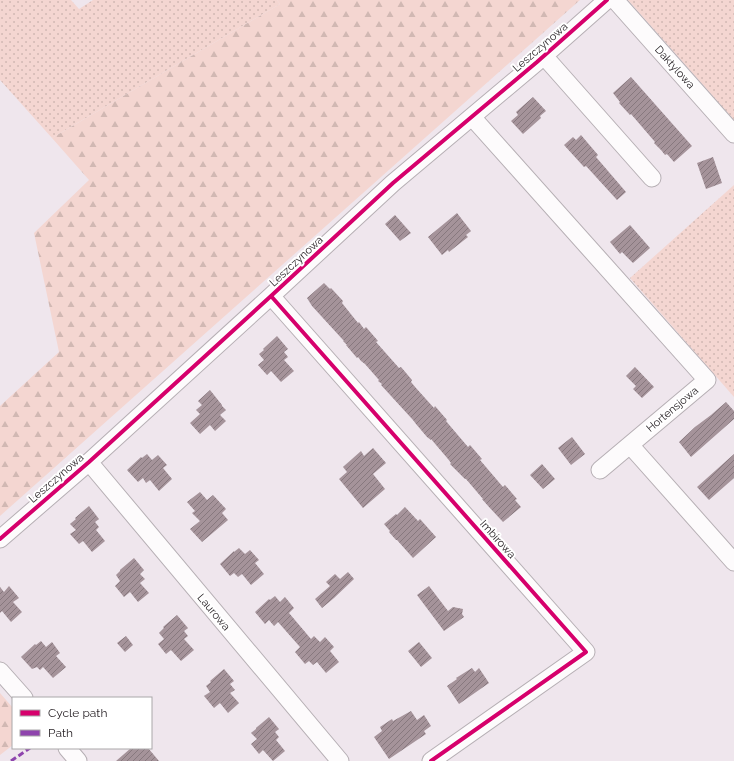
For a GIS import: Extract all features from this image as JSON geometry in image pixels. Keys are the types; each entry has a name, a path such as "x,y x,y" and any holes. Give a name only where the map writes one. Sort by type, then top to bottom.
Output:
{"street":[{"name":"Leszczynowa","path":"0,539 89,462 393,183 544,56 607,0"},
{"name":"Daktylowa","path":"615,0 734,134"},
{"path":"544,56 652,178"},
{"name":"Hortensjowa","path":"472,116 707,380 600,470"},
{"name":"Imbirowa","path":"271,296 586,652 431,761"},
{"path":"630,445 734,562"},
{"name":"Laurowa","path":"89,462 340,761"},
{"path":"0,671 23,697"},
{"path":"68,749 78,761"}],"green space":[{"path":"0,0 71,0 79,9 93,0 277,0 280,4 52,138 0,80"},
{"path":"277,0 580,0 0,516 0,406 59,352 34,233 89,180 52,138 280,4"},
{"path":"628,0 734,0 734,120"},
{"path":"734,185 734,397 630,278"},
{"path":"0,693 12,707 12,746 0,755"}],"building":[{"path":"631,77 692,146 674,162 654,143 655,142 631,114 630,115 619,103 620,102 613,93"},
{"path":"533,97 546,111 540,116 541,118 523,134 511,121 518,115 516,112"},
{"path":"581,135 598,155 596,157 626,192 617,200 586,166 584,167 564,145 573,137 576,140"},
{"path":"713,157 722,183 706,189 697,163"},
{"path":"457,213 471,231 466,235 468,237 449,252 448,250 442,255 428,237"},
{"path":"395,215 411,233 400,241 385,224"},
{"path":"630,225 650,248 633,263 622,252 620,254 610,242"},
{"path":"324,283 343,301 342,303 358,323 359,322 364,329 366,327 378,341 376,342 399,368 401,367 412,380 411,382 416,388 434,408 435,406 468,447 470,445 482,459 480,460 503,487 505,485 517,499 515,500 521,507 503,522 466,479 450,464 451,463 448,459 431,439 427,437 381,385 382,384 378,381 379,380 365,364 358,357 357,358 344,341 312,306 307,298"},
{"path":"277,336 288,349 284,352 288,357 284,360 294,371 281,382 271,371 267,375 258,365 264,360 259,354"},
{"path":"635,367 654,387 642,398 633,389 636,386 626,376"},
{"path":"210,390 226,410 220,415 226,421 215,431 210,425 200,434 190,423 200,414 196,410 202,405 198,401"},
{"path":"726,402 734,411 734,419 691,457 679,442"},
{"path":"572,437 585,454 571,465 558,448"},
{"path":"373,448 386,463 373,474 385,489 363,508 339,479 347,472 343,467 361,451 364,456"},
{"path":"147,454 152,460 158,455 167,465 163,468 172,479 159,491 150,480 146,483 143,478 138,482 127,470 141,457 142,458"},
{"path":"734,454 734,478 709,500 697,487"},
{"path":"542,464 555,479 543,489 530,475"},
{"path":"200,492 207,500 213,495 226,509 222,513 228,520 202,542 190,529 200,521 192,513 195,511 187,502"},
{"path":"89,506 99,519 95,522 99,527 96,530 105,541 92,552 83,541 79,544 70,534 76,530 70,524"},
{"path":"405,507 418,521 420,519 436,537 413,558 389,532 390,531 384,524"},
{"path":"239,548 245,554 250,550 259,560 255,563 264,574 251,585 242,574 238,577 234,573 230,576 220,564"},
{"path":"134,558 144,570 140,574 145,579 140,583 149,593 138,602 130,592 124,597 115,586 120,581 116,575"},
{"path":"348,572 354,579 322,608 315,599 330,586 326,582 335,574 340,579"},
{"path":"9,586 19,598 13,602 22,612 11,622 2,611 0,613 0,587 4,592"},
{"path":"429,586 448,611 453,607 463,609 462,614 464,617 444,631 417,595"},
{"path":"275,596 280,602 285,597 294,608 289,613 311,639 314,636 320,642 325,637 334,647 330,651 339,662 326,673 317,662 313,665 309,661 305,664 295,652 300,647 278,622 274,626 269,620 265,624 255,612 269,599 270,600"},
{"path":"177,615 188,628 184,631 188,636 184,639 194,650 181,661 171,650 166,654 158,644 164,639 159,633 164,628 163,627"},
{"path":"126,636 133,645 125,652 117,643"},
{"path":"41,641 46,647 52,642 60,653 56,656 66,667 53,678 43,667 40,670 37,667 32,669 21,657 35,644 36,645"},
{"path":"419,642 432,658 421,667 408,651"},
{"path":"472,668 475,672 479,668 489,683 459,704 447,686 457,679 456,678"},
{"path":"224,669 234,681 230,684 235,690 230,693 239,703 228,713 220,703 214,708 204,696 210,692 206,686"},
{"path":"411,711 417,720 424,715 431,726 424,731 426,734 389,759 374,737 382,731 380,727 392,719 393,721"},
{"path":"269,717 279,729 275,732 279,737 276,740 285,751 273,761 263,750 259,754 251,744 257,739 251,733"},
{"path":"130,749 149,749 159,761 116,761"}],"marked path":[{"path":"11,761 29,749"}],"cycle path":[{"path":"0,539 89,462 393,183 537,62 607,0"},
{"path":"271,296 586,652 431,761"}]}
